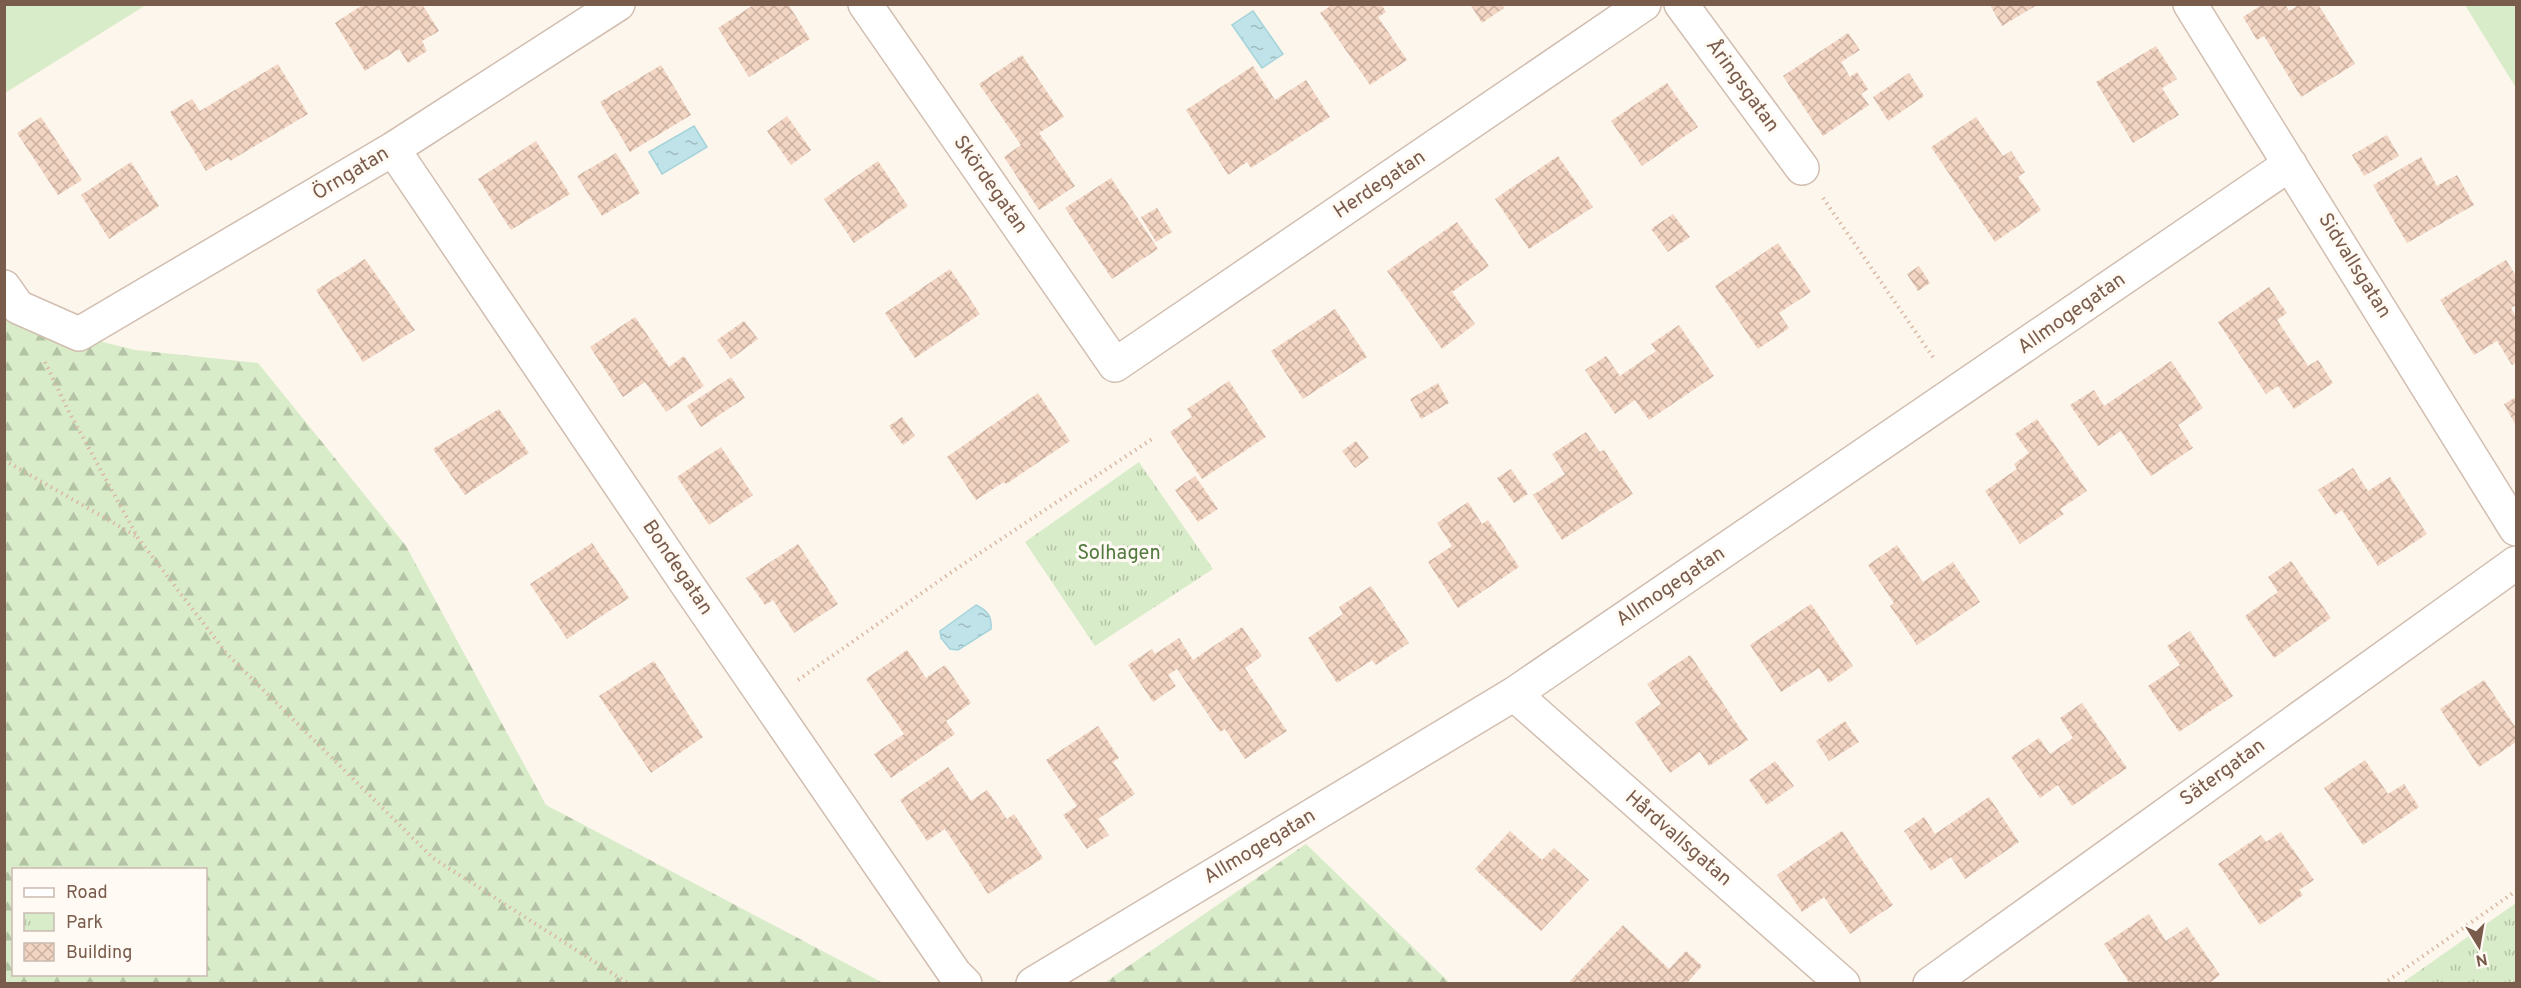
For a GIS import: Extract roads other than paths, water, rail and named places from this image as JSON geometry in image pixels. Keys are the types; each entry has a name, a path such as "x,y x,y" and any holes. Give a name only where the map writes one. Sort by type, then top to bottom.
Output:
{"street":[{"name":"Örngatan","path":"4,287 18,307 79,334 393,149 618,4"},
{"name":"Skördegatan","path":"865,4 1115,365"},
{"name":"Herdegatan","path":"1115,365 1644,4"},
{"name":"Åringsgatan","path":"1681,4 1802,168"},
{"name":"Sidvallsgatan","path":"2190,4 2517,529"},
{"name":"Bondegatan","path":"393,149 767,702 955,974 965,984"},
{"name":"Allmogegatan","path":"1033,984 1514,694 1958,393 2290,164"},
{"name":"Sätergatan","path":"1930,984 2517,563"},
{"name":"Hårdvallsgatan","path":"1514,694 1843,984"}],"water":[{"path":"1253,11 1283,54 1262,68 1232,25"},
{"path":"694,126 707,147 662,174 649,152"},
{"path":"976,605 988,614 991,629 958,650 950,649 941,638 940,631"}],"park label":[{"name":"Solhagen","path":"1119,554"}]}
